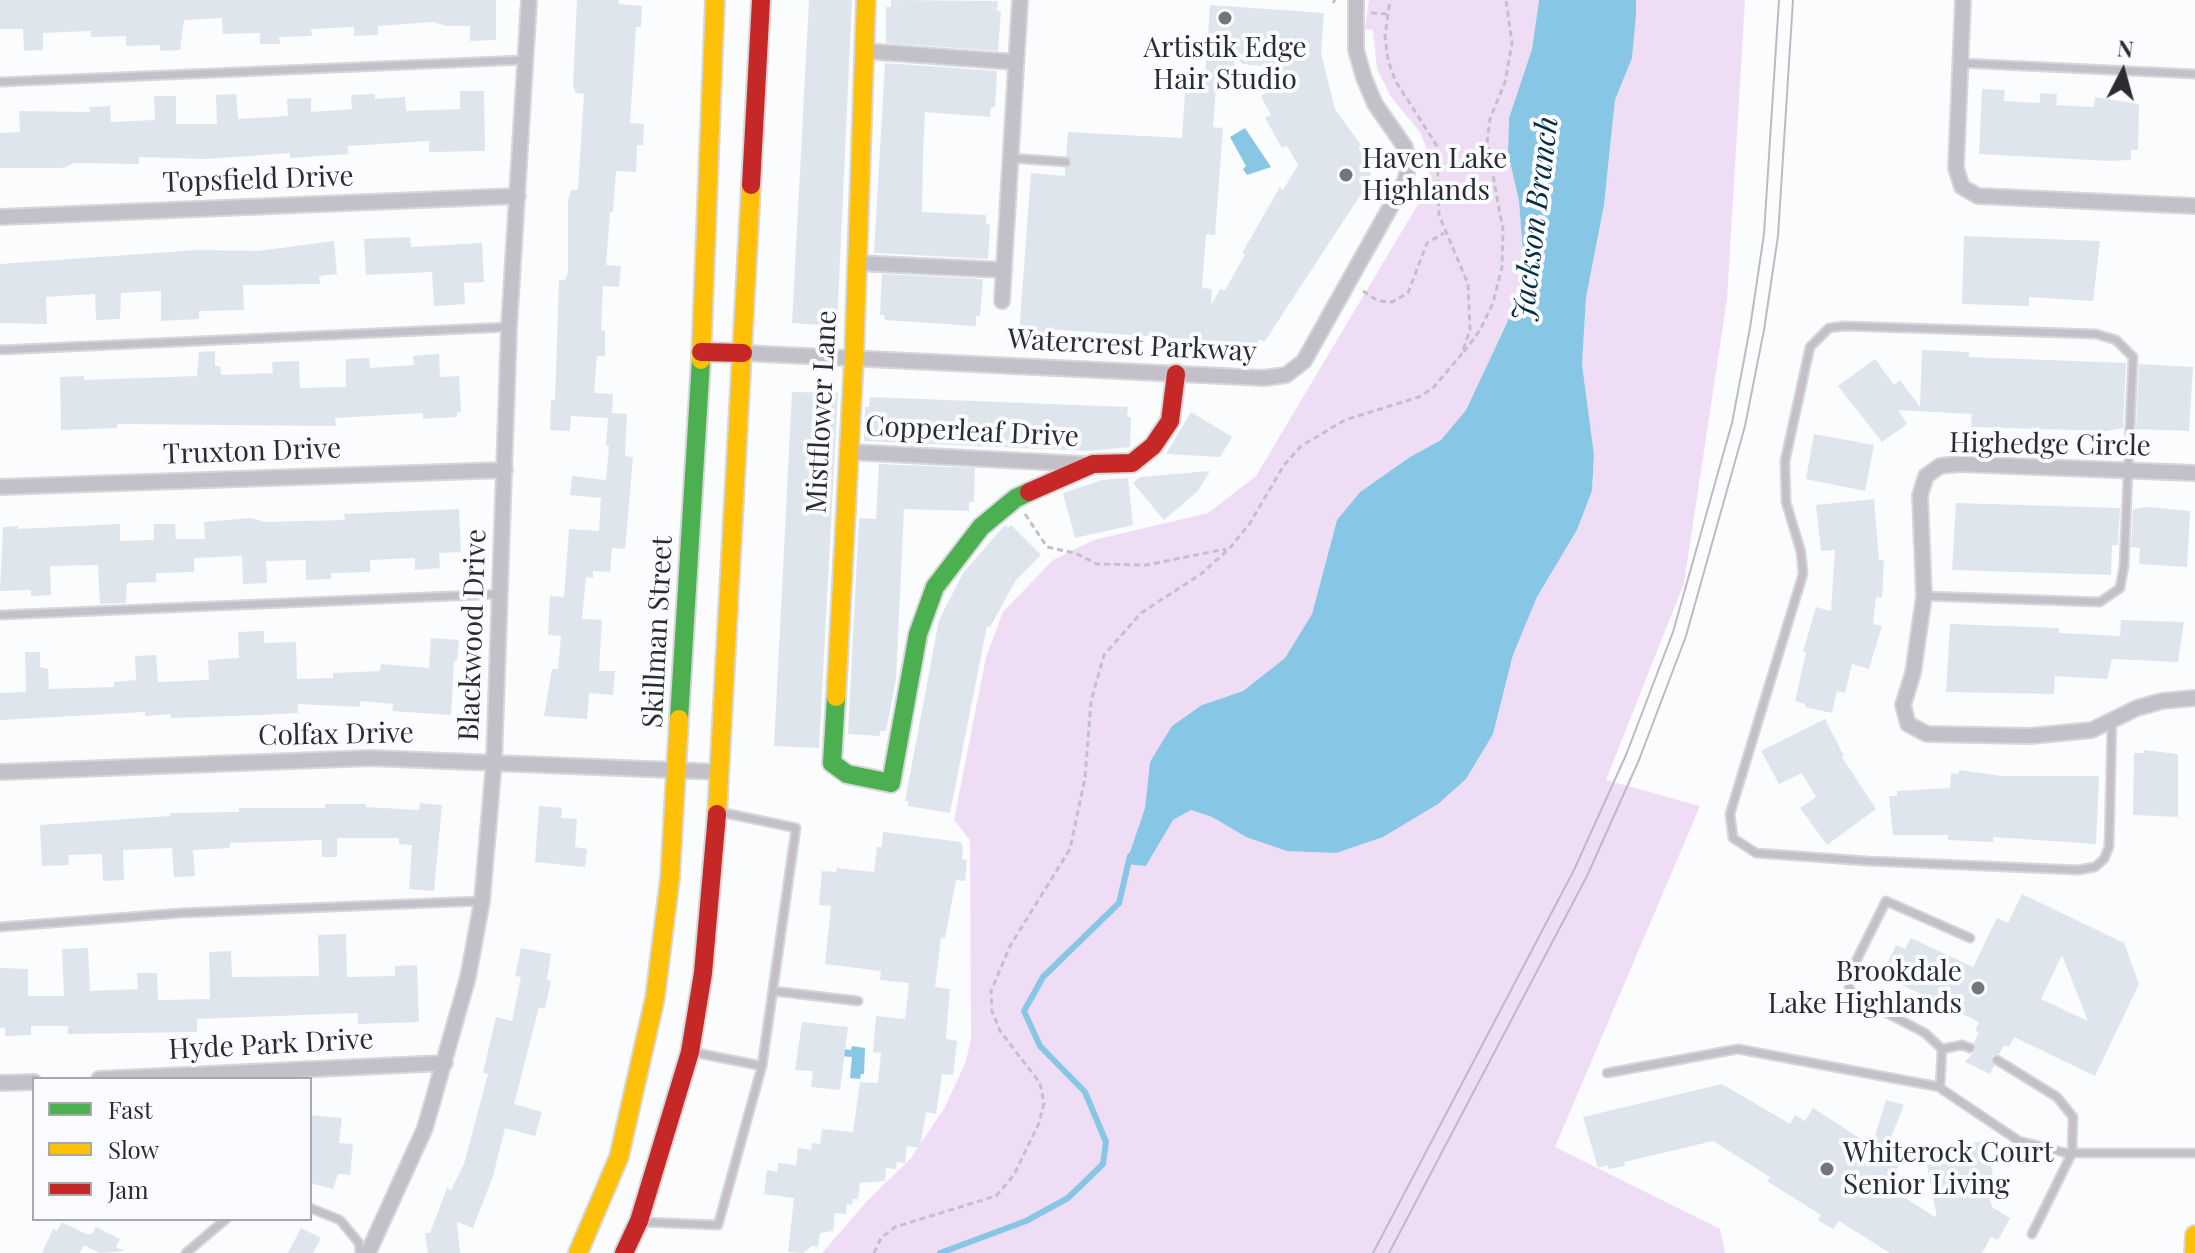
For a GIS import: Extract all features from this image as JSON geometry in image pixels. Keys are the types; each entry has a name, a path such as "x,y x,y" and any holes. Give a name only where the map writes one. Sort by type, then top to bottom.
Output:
{"main road":[{"name":"Skillman Street","path":"578,1253 619,1157 640,1076 655,998 679,770 701,352 715,0"},
{"path":"624,1253 639,1221 690,1052 703,973 721,772 761,0"},
{"name":"Mistflower Lane","path":"866,0 854,358 832,763 847,774 891,783 918,634 935,587 981,527 1016,498"},
{"path":"701,352 743,353"},
{"path":"1016,498 1093,464 1132,463 1153,446 1170,421 1176,374"},
{"path":"2194,1253 2195,1235"}],"street":[{"name":"Blackwood Drive","path":"368,1253 425,1128 468,977 482,901 494,761 509,327 529,0"},
{"path":"1002,301 1020,0"},
{"name":"Watercrest Parkway","path":"743,353 1176,374 1275,378 1286,375 1304,361 1405,181 1409,164 1405,147 1375,104 1364,78 1356,50 1356,0"},
{"path":"1963,0 1956,168 1962,187 1978,196 2195,206"},
{"path":"864,51 1016,62"},
{"name":"Topsfield Drive","path":"0,217 518,196"},
{"path":"856,263 1004,270"},
{"name":"Copperleaf Drive","path":"849,452 1093,464"},
{"name":"Highedge Circle","path":"2195,473 1940,466 1926,476 1920,495 1924,596 1913,673 1903,705 1908,724 1927,734 2063,736 2092,730 2162,701 2195,698"},
{"name":"Truxton Drive","path":"0,487 505,470"},
{"name":"Colfax Drive","path":"0,772 311,759 494,761 721,772"},
{"name":"Hyde Park Drive","path":"142,1077 445,1063"},
{"path":"0,1083 32,1082"}],"lane":[{"path":"0,82 524,60"},
{"path":"1960,63 2195,74"},
{"path":"1010,158 1066,162"},
{"path":"0,350 509,327"},
{"path":"1924,596 2106,600 2120,588 2123,579 2133,357 2116,340 2096,334 1829,328 1810,347 1785,461 1786,502 1801,552 1803,574 1730,814 1733,838 1756,853 1897,863 2078,870 2095,867 2104,859 2109,847 2112,721"},
{"path":"0,615 500,594"},
{"path":"639,1221 718,1225 762,1066 796,828 718,812"},
{"path":"0,927 181,913 482,901"},
{"path":"1940,1087 1942,1049 1925,1033 1860,999 1849,989 1851,971 1886,901 1970,938"},
{"path":"773,991 858,1001"},
{"path":"1942,1049 1962,1045 1970,1048"},
{"path":"1607,1073 1738,1049 1940,1087 2019,1141 2072,1153 2195,1153"},
{"path":"690,1052 762,1066"},
{"path":"1997,1060 2057,1097 2073,1117 2072,1153 2032,1234"},
{"path":"312,1209 340,1220 359,1243 360,1253"},
{"path":"186,1253 224,1221"}],"path":[{"path":"1390,0 1387,14 1388,60 1395,80 1437,146 1439,215 1445,233 1462,261 1471,305 1470,330 1461,355"},
{"path":"874,1253 881,1238 895,1227 986,1201 1006,1188 1039,1123 1044,1103 1040,1083 1000,1031 992,1011 991,991 1010,946 1070,849 1085,778 1086,736 1096,676 1116,638 1141,613 1201,574 1229,549 1250,523 1284,465 1301,446 1322,430 1419,397 1433,388 1480,330 1493,303 1502,267 1501,207 1487,142 1490,119 1505,82 1512,43 1506,0"},
{"path":"1368,12 1387,14"},
{"path":"1348,282 1378,301 1401,299 1414,286 1427,243 1445,233"},
{"path":"1016,498 1047,547 1075,553 1097,564 1168,563 1229,549"}],"shaded area":[{"path":"1369,0 1539,0 1532,49 1509,118 1508,153 1519,201 1524,266 1511,314 1466,410 1441,440 1410,457 1360,492 1337,520 1312,614 1285,658 1243,691 1202,705 1150,762 1145,808 1127,863 1146,866 1173,820 1191,810 1212,817 1246,837 1493,734 1513,655 1537,597 1577,530 1592,491 1594,455 1582,364 1586,298 1604,205 1615,100 1632,58 1636,0 1745,0 1727,299 1684,583 1606,780 1700,806 1555,1147 1720,1229 1725,1253 822,1253 869,1199 911,1158 945,1107 966,1061 971,1039 970,840 954,820 986,657 1003,612 1053,560 1094,540 1208,513 1256,476 1417,206 1428,176 1430,157 1420,132 1391,97 1377,69 1373,30 1365,29"}],"water":[{"path":"1539,0 1636,0 1636,15 1632,58 1615,100 1604,205 1586,298 1582,364 1594,455 1592,491 1577,530 1537,597 1513,655 1493,734 1466,779 1438,804 1383,837 1336,853 1287,851 1246,837 1212,817 1191,810 1173,820 1146,866 1126,864 1145,808 1150,762 1172,726 1202,705 1243,691 1285,658 1312,614 1337,520 1360,492 1410,457 1441,440 1466,410 1511,314 1524,266 1519,201 1508,153 1509,118 1532,49"},
{"path":"1245,128 1271,167 1247,175 1243,169 1246,166 1230,137"},
{"path":"852,1046 865,1048 864,1074 860,1079 850,1078 852,1057 841,1056 842,1049 851,1050"}],"building":[{"path":"0,0 496,0 496,40 470,41 470,26 446,26 433,22 378,26 378,35 354,36 354,27 311,29 312,36 279,37 280,44 260,44 260,33 223,34 222,18 184,20 180,50 160,51 160,45 126,46 126,36 91,37 91,31 43,33 43,50 24,51 23,29 0,29"},
{"path":"577,0 619,0 619,4 642,6 641,27 636,27 630,123 644,124 643,145 637,145 636,172 616,171 613,212 610,212 606,265 621,266 619,287 603,286 601,330 605,331 605,356 597,356 594,393 613,394 612,413 627,414 625,456 633,457 625,549 612,548 610,572 593,571 593,578 586,577 582,619 602,620 599,671 615,671 613,695 589,693 587,719 544,716 552,669 558,669 561,636 548,635 550,596 564,597 569,529 599,531 601,498 570,495 572,476 606,480 609,446 606,445 608,418 571,416 570,431 550,430 551,400 555,400 559,280 565,280 568,271 568,201 571,190 578,190 584,94 576,93 573,85"},
{"path":"809,0 852,0 837,326 792,323"},
{"path":"891,0 998,1 997,11 1001,11 998,51 886,43 886,7 891,7"},
{"name":"Haven Lake Highlands","path":"1210,5 1324,13 1321,53 1335,109 1374,163 1367,185 1265,341 1258,340 1258,344 1046,329 1045,336 1019,334 1031,173 1065,176 1065,168 1072,162 1066,156 1068,132 1182,138 1186,77 1205,78","holes":["1235,52 1242,64 1263,66 1275,88 1261,96 1271,115 1265,118 1282,148 1287,146 1298,165 1283,190 1280,187 1242,253 1245,255 1225,290 1220,289 1211,306 1212,289 1202,288 1206,234 1215,235 1223,128 1213,127 1216,87 1233,88"]},
{"path":"885,63 997,71 995,107 991,107 990,117 925,112 922,212 986,215 986,224 990,225 988,259 874,253"},
{"path":"1982,89 2005,90 2004,101 2040,103 2040,93 2057,94 2056,105 2094,107 2095,97 2139,104 2138,150 2131,150 2131,160 2109,161 1979,154"},
{"path":"460,91 484,91 485,151 429,152 429,141 348,146 348,154 290,158 290,153 207,159 139,157 139,164 74,163 63,168 0,168 0,133 20,132 19,111 90,112 89,107 110,106 111,122 155,120 154,96 176,96 176,124 217,124 216,95 236,94 238,119 288,116 287,99 311,98 311,112 352,109 351,95 375,94 375,99 405,97 406,111 460,109"},
{"path":"1964,236 2100,241 2093,301 2029,297 2029,306 1962,304"},
{"path":"410,237 411,247 482,243 484,282 464,283 465,304 434,306 432,272 366,275 364,239"},
{"path":"334,241 337,274 319,276 320,284 243,285 244,310 199,311 199,319 161,321 161,291 121,293 120,319 96,320 95,294 46,297 47,324 0,323 0,264 198,250 258,251"},
{"path":"882,274 983,279 980,316 976,316 976,326 885,320 884,315 880,315"},
{"path":"1922,350 1969,352 1969,357 2126,363 2123,428 2107,431 1971,427 1972,414 1898,410 1907,424 1882,442 1838,386 1875,359 1894,385 1900,380 1920,407"},
{"path":"215,351 215,366 220,366 221,375 273,373 272,362 299,361 300,388 346,387 346,359 369,358 370,368 414,365 413,356 439,354 440,377 459,376 461,412 457,413 457,417 423,419 423,413 335,418 336,426 117,424 117,428 61,430 60,377 84,376 84,380 197,376 199,352"},
{"path":"2139,364 2193,367 2189,431 2136,429"},
{"path":"792,392 838,393 819,748 774,746"},
{"path":"870,397 1128,407 1127,417 1131,417 1130,447 1088,451 864,441 865,407 869,407"},
{"path":"1191,412 1232,437 1220,457 1166,454"},
{"path":"1814,434 1874,445 1865,491 1806,479"},
{"path":"879,464 975,468 974,502 969,502 969,511 904,509 896,679 886,731 880,731 880,736 848,734 859,518 876,519"},
{"path":"1210,471 1198,491 1164,520 1133,483 1140,477"},
{"path":"1128,478 1133,525 1075,538 1063,493 1102,480"},
{"path":"1874,499 1879,560 1884,560 1882,598 1876,597 1873,624 1882,626 1869,669 1852,664 1845,693 1837,691 1832,713 1805,707 1805,704 1795,701 1806,653 1803,652 1816,607 1831,611 1835,550 1821,551 1816,505"},
{"path":"1956,503 2120,508 2118,545 2112,545 2111,575 1952,570"},
{"path":"2150,507 2190,511 2187,567 2139,564 2140,548 2131,547 2133,509"},
{"path":"459,509 461,552 439,553 440,568 415,570 415,558 370,560 370,572 331,573 331,579 306,580 306,560 266,561 267,583 243,584 242,556 194,558 194,572 156,573 156,582 127,583 126,603 100,604 98,565 50,566 51,595 31,596 31,590 0,591 3,527 120,524 120,541 154,540 154,524 175,524 176,539 205,539 204,522 251,518 265,522 345,520 344,514"},
{"path":"1005,525 1008,528 1011,525 1041,555 1016,580 990,627 987,626 950,813 908,806 908,801 905,801 939,620 963,573"},
{"path":"2121,620 2184,622 2178,662 2112,659 2107,679 2055,676 2054,694 1946,692 1950,624 2059,628 2059,633 2120,636"},
{"path":"264,631 264,643 296,642 297,679 333,678 333,673 380,671 381,664 429,668 431,638 459,640 457,661 454,661 451,715 392,711 393,704 360,701 360,707 298,704 298,713 171,718 171,714 145,716 145,712 0,720 0,693 26,692 25,652 40,652 40,667 48,669 49,689 114,687 114,682 136,680 135,656 156,655 158,682 209,680 208,660 239,658 238,632"},
{"path":"1825,719 1842,757 1876,809 1827,845 1800,808 1816,797 1802,773 1779,784 1761,751"},
{"path":"2144,750 2178,754 2178,817 2133,815 2134,753 2144,753"},
{"path":"1959,770 2002,776 2099,776 2096,844 1993,837 1993,842 1948,840 1948,835 1893,835 1889,796 1897,796 1897,791 1950,788 1951,773 1959,774"},
{"path":"420,803 442,805 434,891 409,889 412,845 399,844 399,838 337,838 337,857 322,857 322,840 230,843 230,848 193,850 195,876 174,877 172,848 123,850 124,880 103,881 102,854 68,855 69,865 42,866 40,825 170,816 170,813 239,812 239,808 325,808 325,804 366,804 366,807 419,810"},
{"path":"539,806 562,808 561,818 577,819 575,847 587,849 585,867 535,862"},
{"path":"883,832 961,842 962,859 967,860 965,881 956,880 945,938 941,938 935,987 950,989 946,1039 957,1041 953,1075 942,1074 936,1114 926,1112 920,1148 907,1146 905,1163 897,1162 896,1169 886,1168 885,1181 860,1183 858,1199 853,1199 852,1205 847,1204 846,1214 835,1213 833,1231 820,1233 818,1247 812,1246 803,1253 788,1252 794,1198 764,1194 767,1170 777,1172 778,1163 796,1165 798,1148 811,1150 812,1143 820,1144 822,1129 853,1132 860,1082 878,1083 881,1053 873,1052 876,1016 905,1019 909,983 880,980 881,971 825,964 831,906 819,905 822,871 836,872 837,868 874,872 877,847 882,847"},
{"name":"Brookdale Lake Highlands","path":"2022,894 2124,943 2139,984 2095,1076 2014,1037 2009,1047 2004,1045 1999,1054 1992,1056 1994,1066 1990,1074 1965,1062 1976,1050 1974,1043 1979,1032 1975,1031 1979,1022 1891,980 1897,969 1887,964 1896,945 1905,949 1911,938 1973,967 1997,918 2008,923","holes":["2062,955 2088,1021 2041,999"]},
{"path":"346,934 347,977 395,976 395,966 417,965 419,1022 358,1024 358,1013 197,1019 197,1032 68,1034 68,1026 31,1026 31,1035 5,1036 5,1028 0,1028 0,968 28,969 28,996 64,996 62,949 88,948 90,991 138,989 137,973 157,973 158,1000 210,999 209,952 231,951 232,977 319,976 318,935"},
{"path":"521,948 551,954 547,980 551,981 545,1009 539,1007 514,1104 542,1112 535,1136 505,1128 493,1176 473,1228 457,1222 460,1253 428,1253 425,1233 430,1233 447,1188 451,1190 464,1164 488,1074 483,1073 496,1017 512,1021 521,977 515,976"},
{"path":"802,1022 848,1027 840,1090 811,1087 813,1071 795,1070"},
{"name":"Whiterock Court Senior Living","path":"1722,1084 1790,1124 1795,1115 1805,1121 1813,1108 1872,1146 1886,1100 1904,1105 1884,1154 1900,1164 1886,1186 1937,1218 1925,1155 1985,1140 1993,1175 1984,1177 1992,1207 2010,1218 1998,1240 1991,1237 1982,1253 1890,1253 1839,1221 1833,1229 1818,1220 1821,1215 1767,1181 1770,1177 1713,1141 1624,1162 1625,1166 1598,1168 1583,1117"},
{"path":"312,1115 342,1118 339,1143 353,1144 350,1175 338,1174 333,1189 312,1184"},
{"path":"62,1222 86,1234 92,1234 96,1227 120,1239 116,1247 125,1251 100,1253 84,1245 80,1253 42,1253 53,1229 57,1231"},
{"path":"301,1228 321,1238 313,1253 288,1253"}],"waterway":[{"name":"Jackson Branch","path":"940,1253 1026,1221 1068,1198 1103,1164 1106,1142 1085,1092 1040,1046 1024,1011 1043,977 1119,903 1130,856"}],"tram line":[{"path":"1373,1253 1574,870 1626,755 1673,632 1732,423 1750,328 1764,234 1779,0"},
{"path":"1389,1253 1587,876 1639,760 1686,636 1745,426 1764,330 1778,236 1793,0"}],"traffic: fast":[{"path":"679,719 701,360"},
{"path":"836,697 832,763 847,774 891,783 918,634 935,587 981,527 1016,498 1029,492"}],"traffic: slow":[{"path":"701,360 715,0"},
{"path":"836,697 854,358 866,0"},
{"path":"717,814 751,185"},
{"path":"578,1253 619,1157 655,998 670,878 679,719"},
{"path":"2194,1253 2195,1235"}],"traffic: jam":[{"path":"751,185 761,0"},
{"path":"701,352 743,353"},
{"path":"1029,492 1093,464 1132,463 1153,446 1170,421 1176,374"},
{"path":"624,1253 639,1221 690,1052 703,973 717,814"}],"place":[{"name":"Artistik Edge Hair Studio","path":"1225,18"},
{"name":"Haven Lake Highlands","path":"1346,175"},
{"name":"Brookdale Lake Highlands","path":"1978,988"},
{"name":"Whiterock Court Senior Living","path":"1827,1169"}]}
